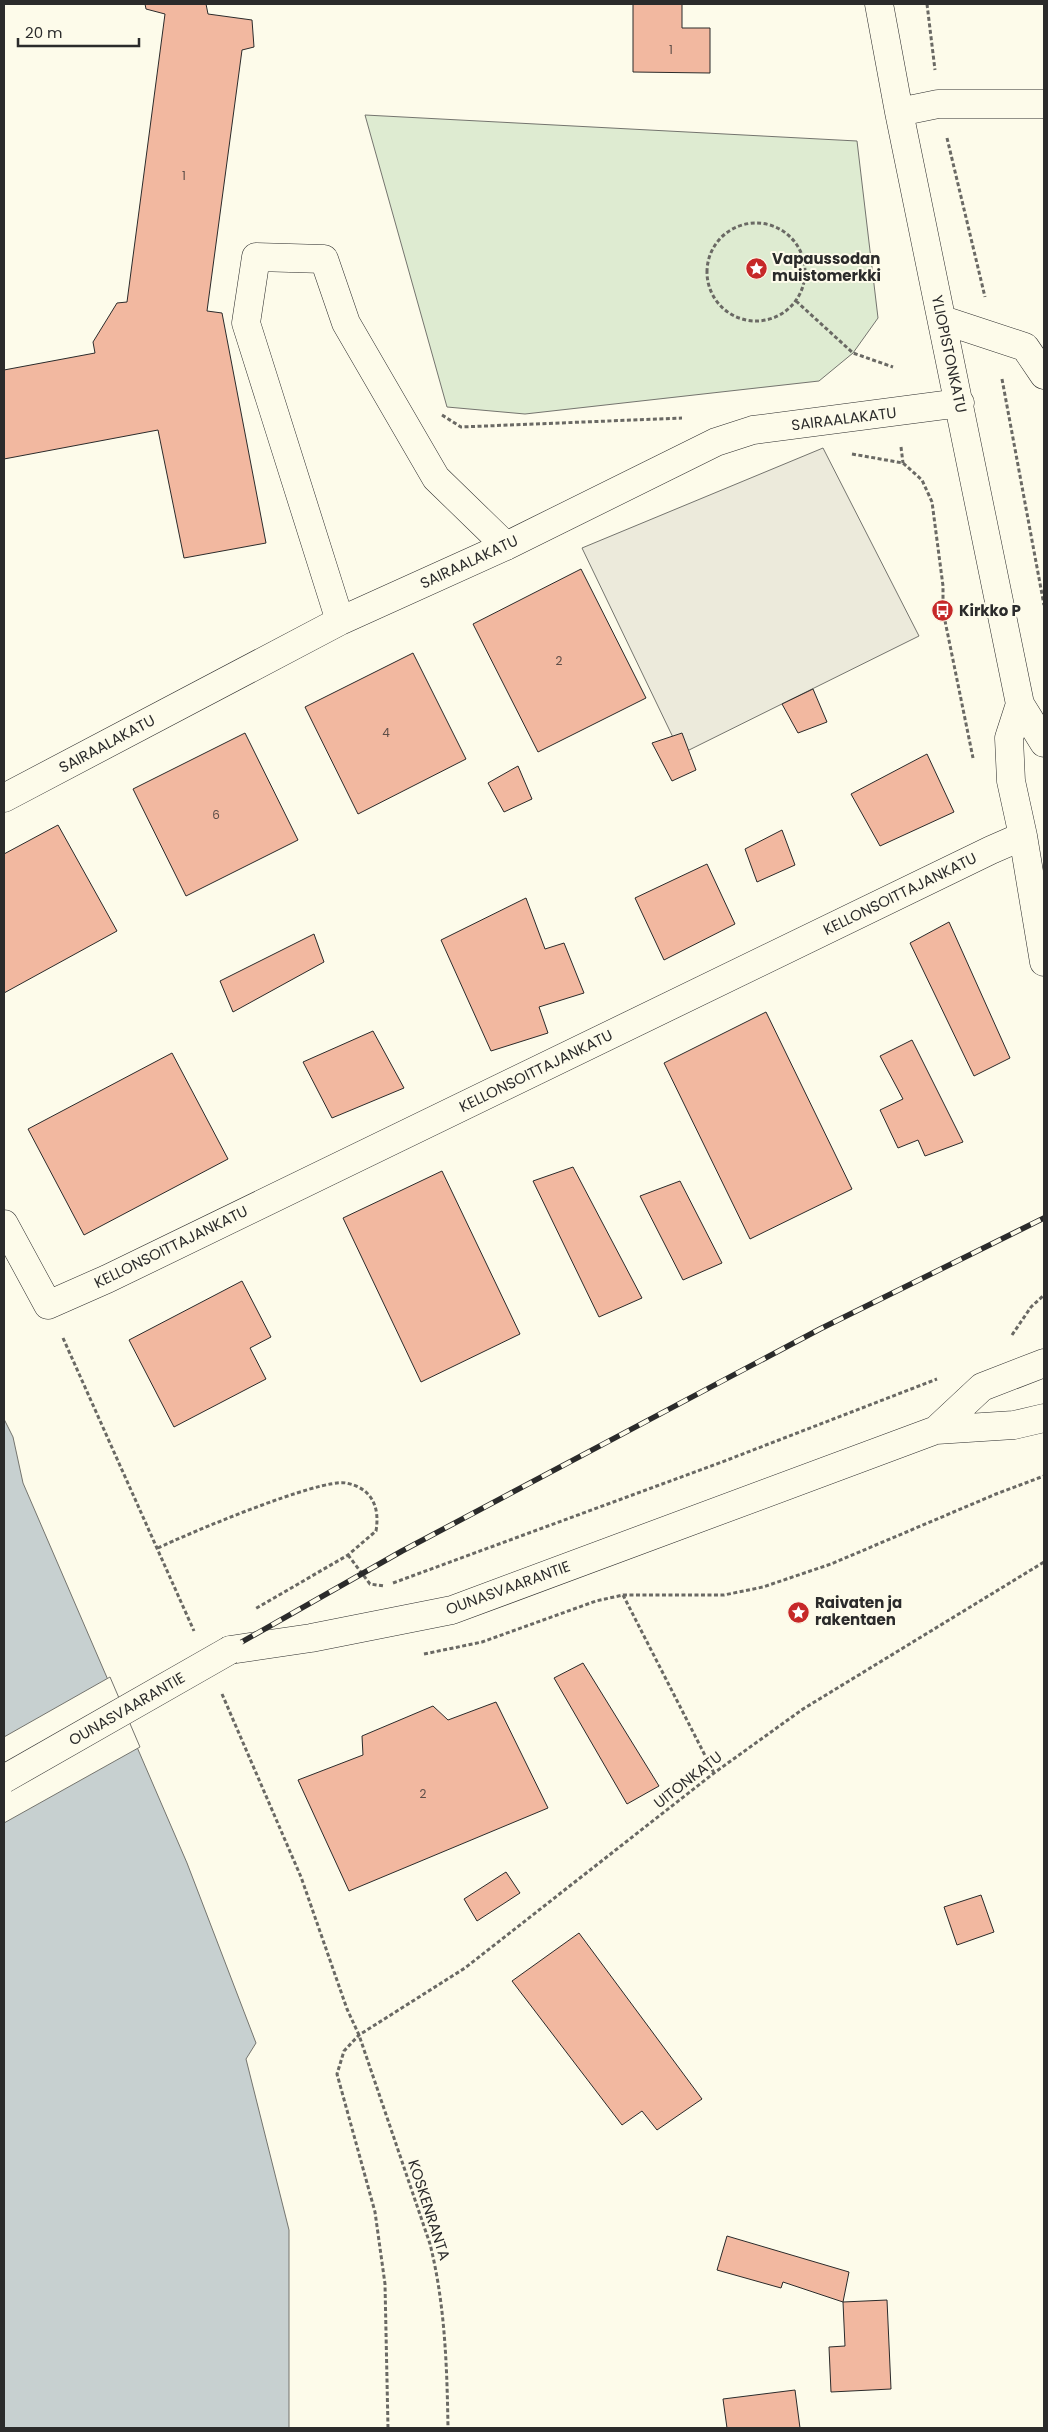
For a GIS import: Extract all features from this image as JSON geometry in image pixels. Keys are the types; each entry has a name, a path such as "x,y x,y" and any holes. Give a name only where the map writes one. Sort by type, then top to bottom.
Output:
{"street":[{"name":"YLIOPISTONKATU","path":"879,4 899,112 1020,704 1044,743"},
{"path":"899,112 938,104 1044,104"},
{"path":"340,621 246,324 256,257 324,259 346,323 436,478 506,546"},
{"path":"943,320 1024,347 1044,375"},
{"name":"SAIRAALAKATU","path":"4,798 340,621 506,546 724,439 753,430 960,403"},
{"name":"YLIOPISTONKATU","path":"1020,704 1009,738 1011,781 1024,836 1044,962"},
{"name":"KELLONSOITTAJANKATU","path":"4,1224 48,1305 107,1279 991,850 1024,836"},
{"name":"OUNASVAARANTIE","path":"936,1430 982,1386 1044,1363"},
{"name":"OUNASVAARANTIE","path":"4,1779 230,1650 311,1638 452,1610 936,1430 1014,1425 1044,1418"}],"path":[{"path":"752,223 768,224 783,230 795,241 802,255 806,271 803,287 796,301 779,316 758,322 729,314 718,304 710,291 707,277 707,262 712,248 722,235 736,226 752,223"},
{"path":"796,301 853,352 893,367"},
{"path":"436,411 461,427 686,417"},
{"path":"850,454 903,463 922,480 932,502 942,586 943,611 974,764"},
{"path":"1008,1341 1020,1326 1031,1307 1044,1295"},
{"path":"348,1555 370,1584 386,1586 722,1462 940,1378"},
{"path":"420,1654 482,1642 596,1601 623,1595 724,1595 763,1587 831,1564 996,1494 1044,1476"},
{"path":"158,1548 182,1536 318,1486 345,1483 359,1488 372,1498 379,1516 376,1531 348,1555 254,1609"},
{"name":"UITONKATU","path":"388,2428 385,2284 375,2212 337,2074 344,2051 359,2035 465,1968 714,1773 803,1709 1044,1562"},
{"path":"623,1595 714,1773"},
{"name":"KOSKENRANTA","path":"359,2035 427,2235 436,2270 447,2362 448,2428"}],"green space":[{"path":"365,115 857,141 878,318 853,353 819,381 525,414 447,407"}],"shaded area":[{"path":"823,448 919,636 681,754 582,548"},
{"path":"4,1419 13,1437 23,1483 187,1863 256,2043 246,2059 289,2230 289,2428 4,2428"}],"pier":[{"path":"110,1677 140,1747 4,1823 4,1737"}],"building":[{"path":"145,4 206,4 208,14 252,20 254,47 242,50 207,311 222,313 266,543 184,558 158,430 4,459 4,370 95,353 93,342 117,303 127,302 165,14 146,9"},
{"path":"633,4 682,4 682,28 710,28 710,73 633,72"},
{"path":"581,569 646,698 538,752 473,624"},
{"path":"413,653 466,759 358,814 305,707"},
{"path":"813,689 827,722 798,733 782,704"},
{"path":"245,733 298,840 186,896 133,789"},
{"path":"682,733 696,770 672,781 652,743"},
{"path":"927,754 954,812 880,846 851,794"},
{"path":"518,766 532,799 504,812 488,783"},
{"path":"58,825 117,931 4,993 4,854"},
{"path":"782,830 795,865 757,882 745,849"},
{"path":"707,864 735,924 664,960 635,898"},
{"path":"526,898 545,949 564,943 584,993 539,1007 548,1033 491,1051 441,940"},
{"path":"949,922 1010,1058 974,1076 910,943"},
{"path":"314,934 324,962 233,1012 220,981"},
{"path":"766,1012 852,1189 750,1239 664,1063"},
{"path":"373,1031 404,1088 332,1118 303,1062"},
{"path":"912,1040 963,1142 925,1156 918,1140 898,1148 880,1110 903,1099 880,1056"},
{"path":"172,1053 228,1159 84,1235 28,1129"},
{"path":"573,1167 642,1298 599,1317 533,1181"},
{"path":"442,1171 520,1334 421,1382 343,1218"},
{"path":"680,1181 722,1263 683,1280 640,1196"},
{"path":"242,1281 271,1337 250,1348 266,1379 174,1427 129,1340"},
{"path":"583,1663 659,1786 627,1804 554,1678"},
{"path":"496,1702 548,1808 349,1891 298,1780 363,1755 362,1736 433,1706 448,1720"},
{"path":"506,1872 520,1893 477,1921 464,1899"},
{"path":"981,1895 994,1932 957,1945 944,1907"},
{"path":"579,1933 702,2099 657,2130 642,2111 622,2125 512,1981"},
{"path":"727,2236 849,2272 843,2302 783,2282 781,2288 717,2270"},
{"path":"887,2300 891,2389 831,2392 829,2347 845,2346 843,2302"},
{"path":"795,2390 800,2428 727,2428 723,2399"}],"railway":[{"path":"4,1777 402,1551 820,1329 1044,1218"}],"place":[{"name":"Vapaussodan muistomerkki","path":"756,268"},
{"name":"Kirkko P","path":"943,611"},
{"name":"Raivaten ja rakentaen","path":"799,1612"}]}
